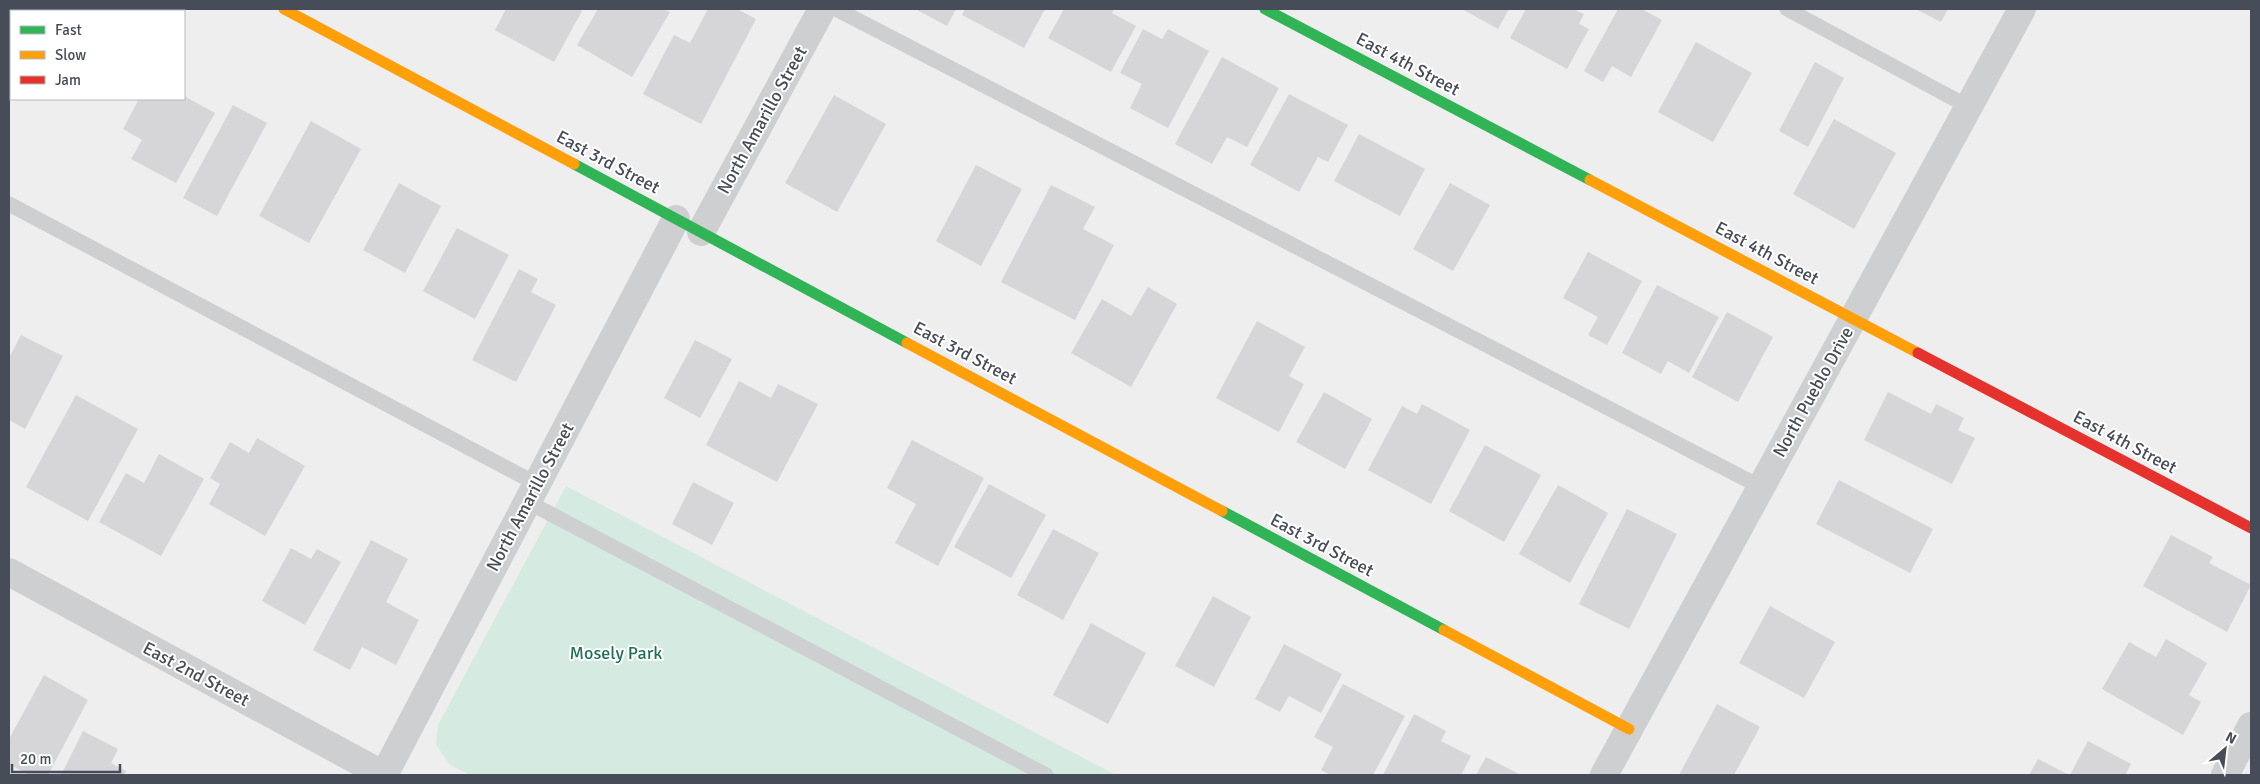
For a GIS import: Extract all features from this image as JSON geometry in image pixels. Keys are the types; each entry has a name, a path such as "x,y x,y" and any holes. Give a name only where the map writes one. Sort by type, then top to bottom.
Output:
{"street":[{"name":"East 3rd Street","path":"284,9 1629,729"},
{"name":"North Amarillo Street","path":"701,232 822,9"},
{"name":"East 4th Street","path":"1265,9 2251,528"},
{"name":"North Pueblo Drive","path":"1604,775 2022,9"},
{"name":"North Amarillo Street","path":"384,775 676,219"},
{"name":"East 2nd Street","path":"9,572 384,775"},
{"path":"2225,775 2251,726"}],"lane":[{"path":"836,9 1761,487"},
{"path":"1787,9 1969,108"},
{"path":"9,204 1046,775"}],"green space":[{"name":"Mosely Park","path":"566,486 1116,775 470,775 450,765 436,745 438,725"}],"building":[{"path":"9,9 33,9 35,10 10,10 9,89"},
{"path":"63,9 65,10 38,10"},
{"path":"506,9 578,9 582,11 554,62 495,30"},
{"path":"598,9 664,9 670,12 632,77 577,45"},
{"path":"708,9 737,9 756,19 701,124 643,94 674,35 690,43"},
{"path":"915,9 956,9 947,26"},
{"path":"965,9 1045,9 1024,48 962,15"},
{"path":"1064,9 1114,9 1112,13 1136,26 1111,72 1048,38"},
{"path":"1462,9 1509,9 1498,29"},
{"path":"1526,9 1573,9 1584,14 1579,24 1589,29 1567,69 1510,38"},
{"path":"1618,9 1642,9 1662,20 1631,77 1612,66 1603,82 1584,71"},
{"path":"1916,9 1948,9 1941,22"},
{"path":"1143,29 1162,39 1168,29 1209,51 1168,128 1130,108 1142,84 1120,73"},
{"path":"1696,42 1752,73 1713,142 1658,112"},
{"path":"1222,57 1279,88 1247,147 1227,137 1212,164 1175,144"},
{"path":"1815,62 1844,78 1808,147 1779,131"},
{"path":"1289,94 1348,125 1328,162 1318,157 1299,192 1250,165"},
{"path":"834,95 886,124 837,212 785,183"},
{"path":"185,97 215,113 176,183 131,159 142,140 123,129 138,100 185,100"},
{"path":"233,105 267,123 217,216 183,198"},
{"path":"1834,119 1896,153 1854,229 1793,194"},
{"path":"311,121 361,149 309,243 259,216"},
{"path":"1359,134 1425,169 1400,216 1334,181"},
{"path":"976,165 1022,189 981,266 936,241"},
{"path":"399,183 441,206 405,273 363,250"},
{"path":"1450,183 1490,205 1453,271 1413,249"},
{"path":"1051,185 1095,207 1083,229 1114,245 1075,320 1001,282"},
{"path":"457,228 509,255 475,319 423,291"},
{"path":"1588,252 1642,281 1607,345 1588,335 1598,317 1563,298"},
{"path":"519,269 538,279 531,292 556,305 516,382 472,360"},
{"path":"1657,285 1719,317 1689,373 1668,361 1661,374 1622,353"},
{"path":"1148,287 1177,304 1131,387 1071,353 1102,299 1131,316"},
{"path":"1727,312 1773,337 1738,402 1692,377"},
{"path":"1257,321 1305,347 1289,376 1304,384 1279,432 1216,398"},
{"path":"21,335 63,356 25,429 9,420 9,358"},
{"path":"695,340 732,359 700,418 664,398"},
{"path":"739,381 771,398 778,384 818,404 777,482 706,445"},
{"path":"1324,392 1372,419 1345,469 1296,442"},
{"path":"1888,392 1931,414 1936,404 1964,418 1958,430 1975,438 1952,484 1864,440"},
{"path":"76,395 138,429 88,521 26,487"},
{"path":"1422,404 1470,430 1431,504 1368,470 1402,406 1417,414"},
{"path":"257,438 305,466 265,536 209,504 220,484 210,478 230,442 249,453"},
{"path":"912,440 984,478 938,566 895,543 916,504 887,488"},
{"path":"1485,445 1541,475 1504,542 1449,511"},
{"path":"159,454 204,479 161,556 99,522 126,473 144,483"},
{"path":"1839,480 1933,529 1910,573 1816,524"},
{"path":"693,482 734,503 712,545 672,524"},
{"path":"989,484 1046,515 1011,578 954,547"},
{"path":"1558,485 1608,513 1570,583 1519,554"},
{"path":"1627,509 1677,534 1629,629 1579,604"},
{"path":"1053,529 1099,553 1063,620 1017,595"},
{"path":"2171,535 2213,557 2209,563 2251,585 2227,632 2143,586"},
{"path":"371,540 408,559 386,602 419,620 396,665 362,647 350,670 313,650"},
{"path":"291,548 311,559 317,549 341,562 305,625 262,601"},
{"path":"1213,596 1251,617 1214,687 1175,666"},
{"path":"1770,606 1835,642 1804,698 1739,663"},
{"path":"1091,623 1146,653 1108,724 1053,695"},
{"path":"2166,639 2207,663 2189,695 2201,702 2183,735 2102,689 2129,642 2156,657"},
{"path":"1284,644 1342,674 1321,713 1289,696 1280,712 1255,699"},
{"path":"44,675 88,700 48,775 29,775 9,764 9,739"},
{"path":"1343,684 1405,716 1373,775 1331,775 1321,770 1333,747 1314,737"},
{"path":"1717,704 1760,727 1734,775 1679,775"},
{"path":"1414,714 1446,731 1441,741 1471,756 1461,775 1383,775"},
{"path":"83,731 118,749 111,763 126,771 124,775 61,775"},
{"path":"2088,741 2131,764 2125,775 2070,775"},
{"path":"1486,757 1521,775 1476,775"},
{"path":"2038,759 2069,775 2029,775"}],"traffic: fast":[{"path":"1265,9 1590,180"},
{"path":"574,164 907,343"},
{"path":"1222,511 1444,630"}],"traffic: slow":[{"path":"284,9 574,164"},
{"path":"1590,180 1918,353"},
{"path":"907,343 1222,511"},
{"path":"1444,630 1629,729"}],"traffic: jam":[{"path":"1918,353 2251,528"}]}
